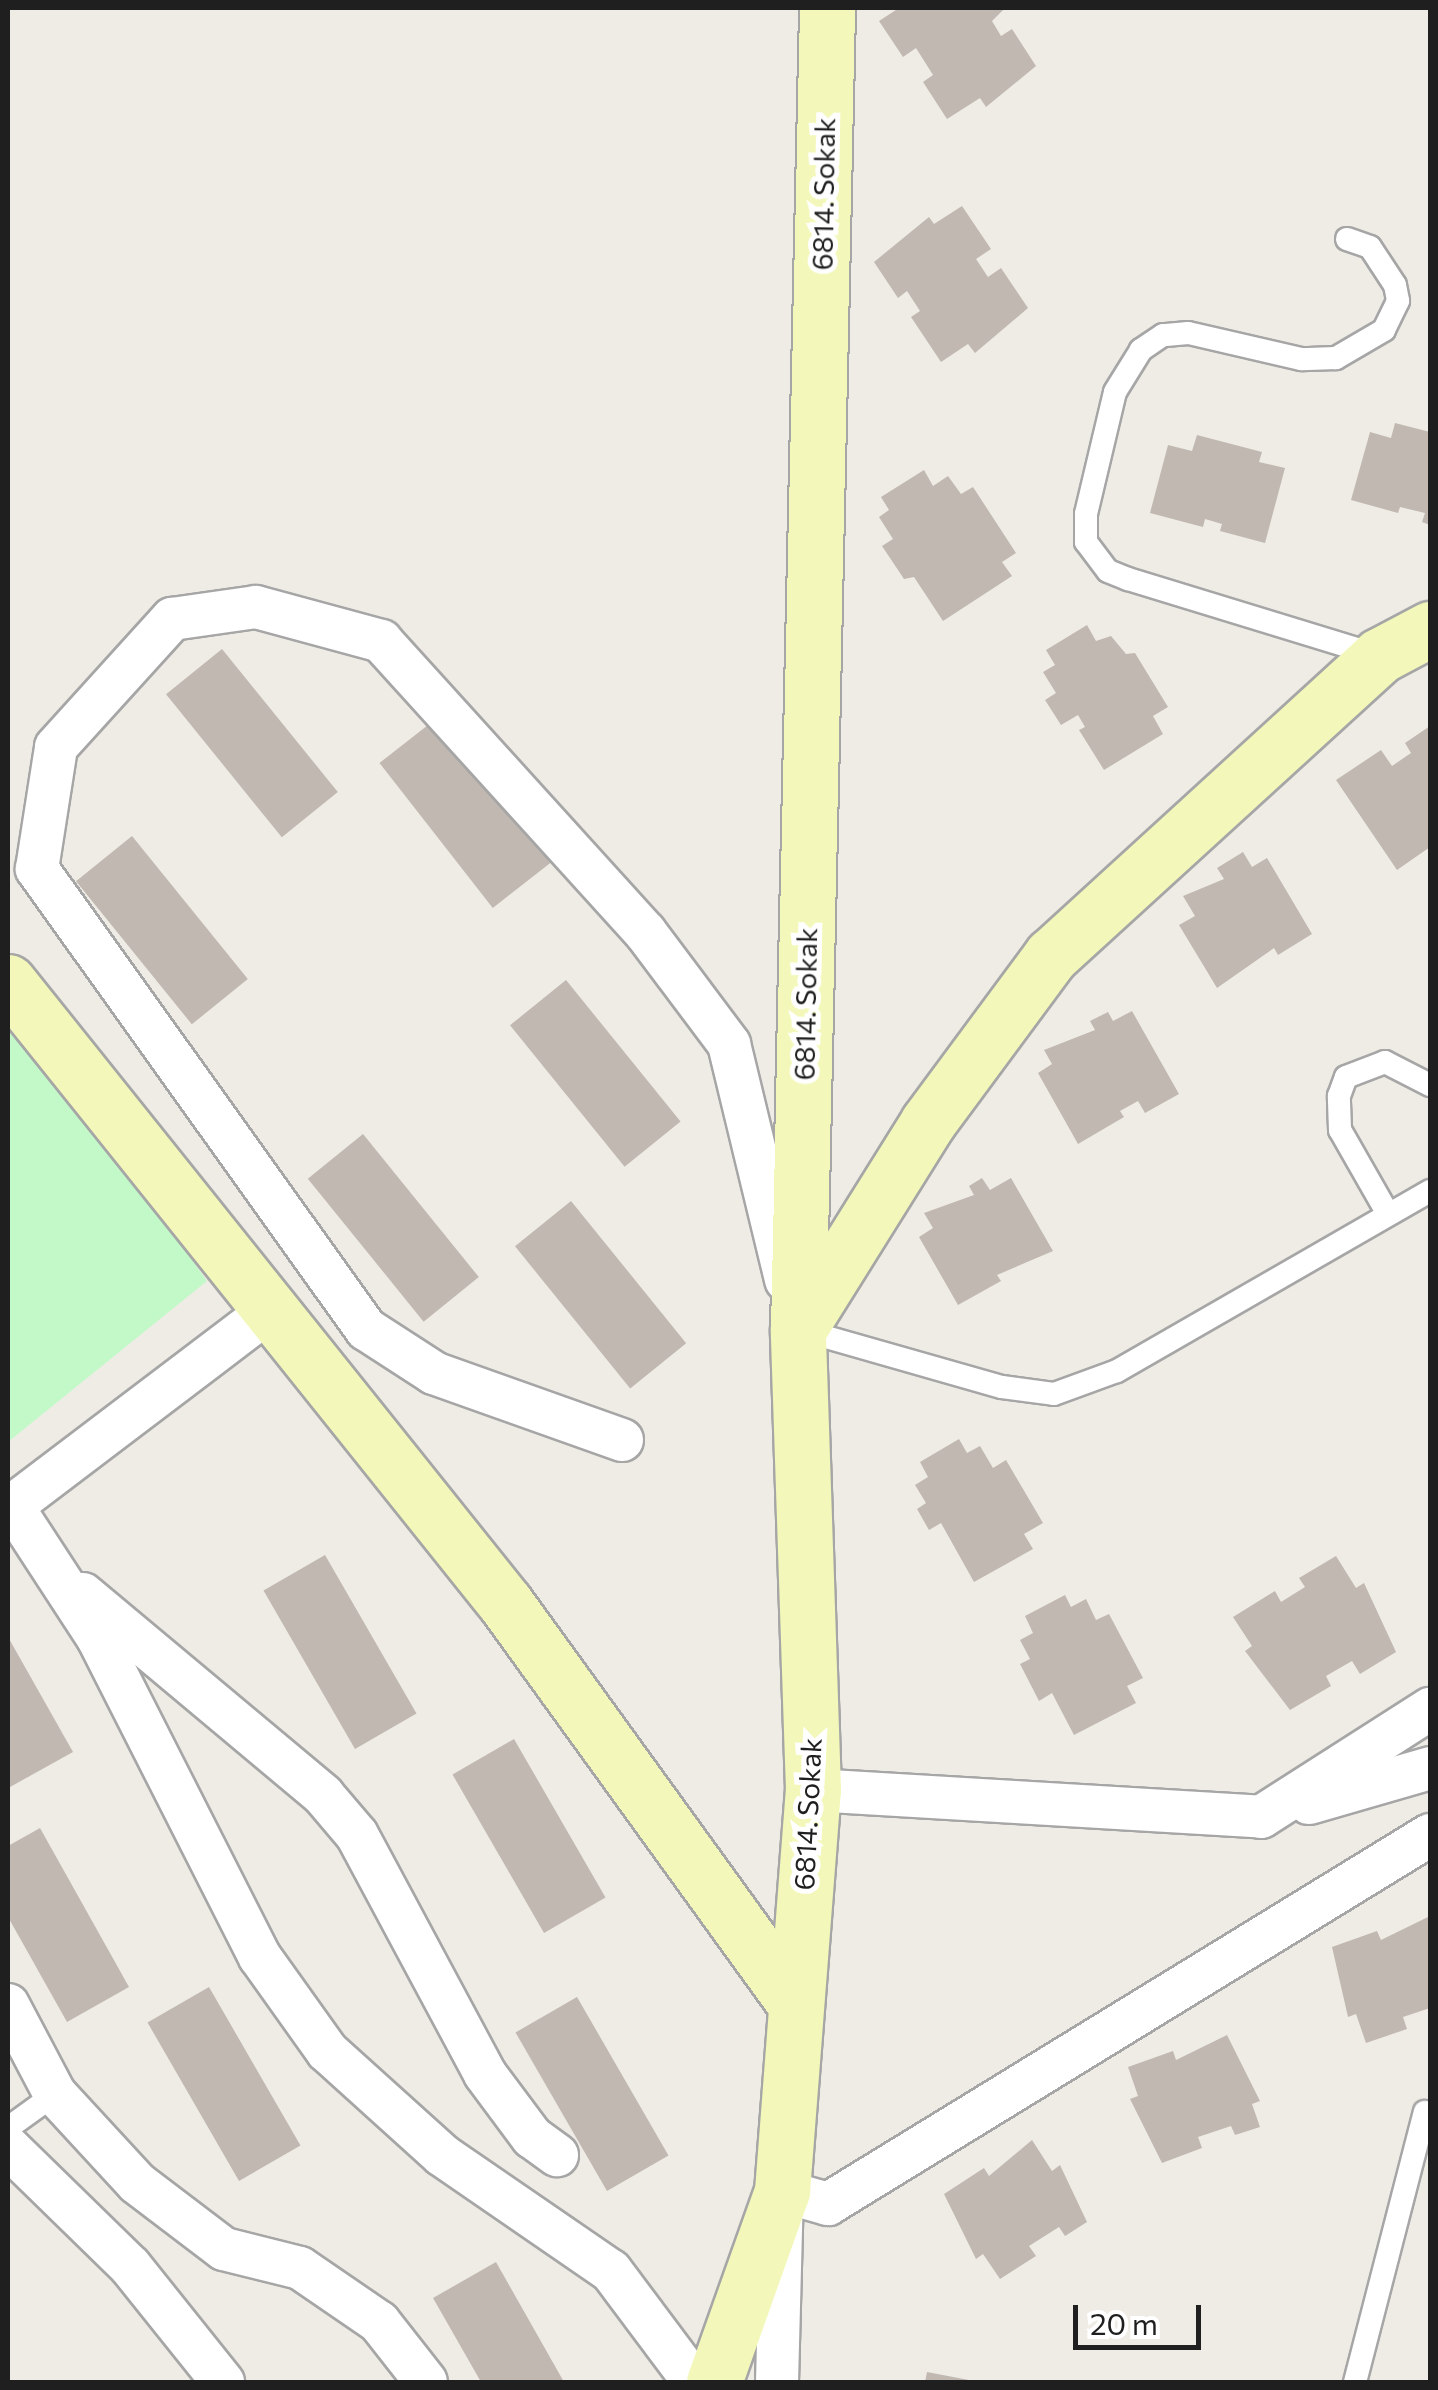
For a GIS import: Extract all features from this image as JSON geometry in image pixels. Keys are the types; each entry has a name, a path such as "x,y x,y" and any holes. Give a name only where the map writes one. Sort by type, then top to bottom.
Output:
{"street":[{"name":"6814. Sokak","path":"714,2382 782,2191 793,2000 813,1790 798,1329 827,8"},
{"path":"622,1440 434,1373 366,1329 36,870 56,747 172,619 256,607 381,641 645,932 729,1044 798,1329"},
{"path":"798,1329 928,1122 1051,956 1380,656 1430,629"},
{"path":"8,982 266,1312 506,1604 793,2000"},
{"path":"266,1312 10,1508 98,1638 260,1957 327,2051 442,2155 610,2271 694,2382"},
{"path":"52,1568 323,1795 357,1835 485,2074 532,2137 557,2155"},
{"path":"1261,1817 1430,1709"},
{"path":"813,1790 1261,1817 1430,1768"},
{"path":"776,2382 782,2191 828,2204 1430,1835"},
{"path":"8,2005 55,2094 137,2183 224,2249 300,2268 379,2322 426,2382"},
{"path":"8,2147 130,2266 223,2382"}],"lane":[{"path":"1347,239 1370,247 1395,285 1398,301 1384,330 1336,358 1301,359 1188,333 1163,336 1141,350 1115,392 1086,514 1086,542 1118,576 1380,656"},
{"path":"1388,1214 1340,1130 1338,1096 1346,1077 1385,1062 1430,1084"},
{"path":"798,1329 1002,1387 1054,1394 1117,1371 1430,1192"},
{"path":"8,2128 55,2094"},
{"path":"1355,2382 1425,2112"}],"green space":[{"path":"8,1000 207,1281 8,1442"}],"building":[{"path":"899,8 1005,8 992,21 1001,36 1012,29 1036,66 986,107 980,98 947,119 923,82 933,75 916,48 903,57 879,21"},
{"path":"962,206 991,249 976,259 988,277 1001,268 1028,308 975,353 968,344 941,362 911,317 920,311 907,291 898,298 874,262 929,217 934,224"},
{"path":"1395,423 1430,432 1430,525 1422,522 1425,513 1400,507 1398,513 1351,500 1370,432 1391,438"},
{"path":"1197,435 1262,452 1259,462 1285,468 1265,543 1220,531 1222,524 1205,519 1203,527 1150,513 1168,445 1192,451"},
{"path":"924,470 933,486 948,476 961,494 973,487 1016,553 1002,562 1012,576 943,621 914,577 904,579 882,546 893,539 879,517 889,510 881,497"},
{"path":"1087,625 1096,641 1111,636 1126,654 1135,653 1168,707 1153,716 1163,734 1104,770 1079,730 1085,727 1078,715 1061,725 1045,700 1056,693 1043,672 1055,665 1046,650"},
{"path":"222,649 338,792 282,837 166,694"},
{"path":"437,718 550,863 493,908 379,763"},
{"path":"1430,726 1430,847 1397,870 1336,780 1381,750 1392,766 1411,753 1405,743"},
{"path":"132,836 248,979 192,1024 76,881"},
{"path":"1243,852 1252,867 1267,858 1312,934 1278,955 1274,948 1217,988 1179,925 1195,916 1183,896 1224,879 1217,868"},
{"path":"566,980 681,1121 625,1167 510,1025"},
{"path":"1132,1011 1179,1094 1145,1113 1138,1101 1120,1111 1124,1117 1078,1144 1038,1073 1052,1064 1044,1050 1095,1030 1090,1021 1108,1012 1113,1021"},
{"path":"363,1134 479,1277 424,1322 308,1179"},
{"path":"982,1178 990,1190 1011,1178 1053,1251 997,1275 1001,1281 958,1305 919,1237 933,1228 924,1213 974,1195 969,1186"},
{"path":"571,1201 686,1343 630,1389 515,1246"},
{"path":"959,1439 967,1453 980,1446 993,1468 1006,1460 1043,1523 1024,1534 1033,1549 974,1582 941,1523 929,1530 917,1509 926,1503 915,1485 928,1477 920,1462"},
{"path":"325,1555 416,1713 355,1749 264,1591"},
{"path":"1336,1556 1356,1588 1364,1583 1396,1652 1360,1674 1352,1661 1326,1676 1331,1686 1290,1710 1245,1651 1252,1646 1233,1617 1275,1591 1281,1602 1305,1587 1299,1578"},
{"path":"1065,1595 1071,1607 1086,1599 1096,1620 1109,1614 1143,1678 1127,1686 1136,1703 1074,1735 1052,1693 1039,1701 1020,1664 1030,1659 1020,1640 1033,1633 1025,1616"},
{"path":"8,1637 73,1752 10,1787 8,1782"},
{"path":"514,1739 606,1897 544,1933 453,1774"},
{"path":"40,1828 129,1987 67,2022 8,1917 8,1846"},
{"path":"1430,1916 1430,2008 1403,2017 1407,2029 1366,2043 1356,2014 1348,2017 1332,1947 1377,1931 1381,1940"},
{"path":"209,1987 300,2145 239,2181 148,2022"},
{"path":"577,1997 668,2155 607,2191 516,2032"},
{"path":"1227,2035 1260,2101 1252,2104 1260,2127 1235,2135 1231,2126 1198,2137 1202,2148 1162,2163 1130,2099 1138,2096 1128,2067 1173,2051 1176,2060"},
{"path":"1032,2140 1052,2171 1060,2165 1087,2222 1065,2236 1059,2227 1029,2246 1036,2256 1000,2279 983,2254 976,2259 944,2194 984,2168 989,2176"},
{"path":"496,2262 564,2382 481,2382 433,2298"},
{"path":"927,2372 974,2381 974,2382 925,2382"}]}
